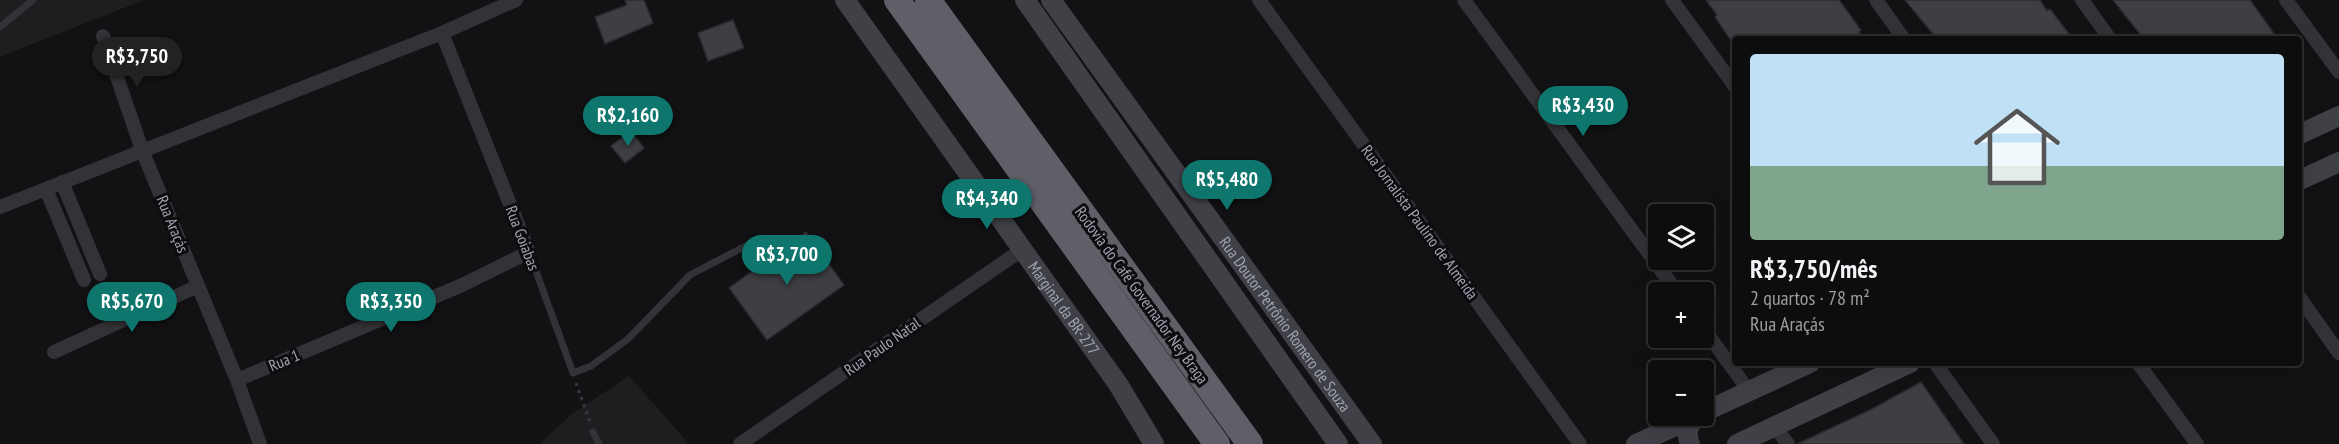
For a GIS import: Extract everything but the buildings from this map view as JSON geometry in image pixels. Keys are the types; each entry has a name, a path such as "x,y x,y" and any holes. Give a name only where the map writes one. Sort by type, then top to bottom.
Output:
{"highway":[{"name":"Rodovia do Café Governador Ney Braga","path":"897,0 1217,444"},
{"name":"Rodovia do Café Governador Ney Braga","path":"928,0 1250,444"}],"street":[{"path":"0,207 442,33 516,0"},
{"name":"Marginal da BR-277","path":"845,0 1118,384 1154,444"},
{"name":"Rua Doutor Petrônio Romero de Souza","path":"1025,0 1338,444"},
{"name":"Rua Doutor Petrônio Romero de Souza","path":"1051,0 1372,444"},
{"name":"Rua Jornalista Paulino de Almeida","path":"1259,0 1580,444"},
{"path":"1464,0 1670,282"},
{"path":"1672,0 1732,82"},
{"path":"1875,0 1902,36"},
{"path":"2082,0 2108,36"},
{"path":"2286,0 2339,72"},
{"name":"Rua Goiabas","path":"442,33 529,252"},
{"name":"Rua Araçás","path":"103,36 142,150 237,380 260,444"},
{"path":"2302,133 2339,116"},
{"path":"2302,179 2339,162"},
{"path":"62,182 100,274"},
{"path":"46,189 84,280"},
{"name":"Rua Paulo Natal","path":"740,444 1023,249"},
{"name":"Rua 1","path":"237,380 460,286 529,252"},
{"path":"54,352 198,286"},
{"path":"2302,301 2339,353"},
{"path":"1714,343 1749,391"},
{"path":"1714,407 1803,366"},
{"path":"1737,444 1904,366"},
{"path":"1937,366 1993,444"},
{"path":"2140,366 2197,444"},
{"path":"1637,444 1676,426"},
{"path":"1689,426 1687,436 1690,444"},
{"path":"1775,426 1788,444"},
{"path":"1637,444 1648,441 1656,444"}],"lane":[{"path":"0,27 33,0"},
{"path":"573,373 591,366 628,339 690,275 759,239"},
{"name":"Rua Goiabas","path":"529,252 573,373"},
{"path":"593,432 599,444"}],"path":[{"path":"573,373 593,432"}],"shaded area":[{"path":"0,0 144,0 0,57"},
{"path":"629,376 689,444 539,444 572,414"}]}
